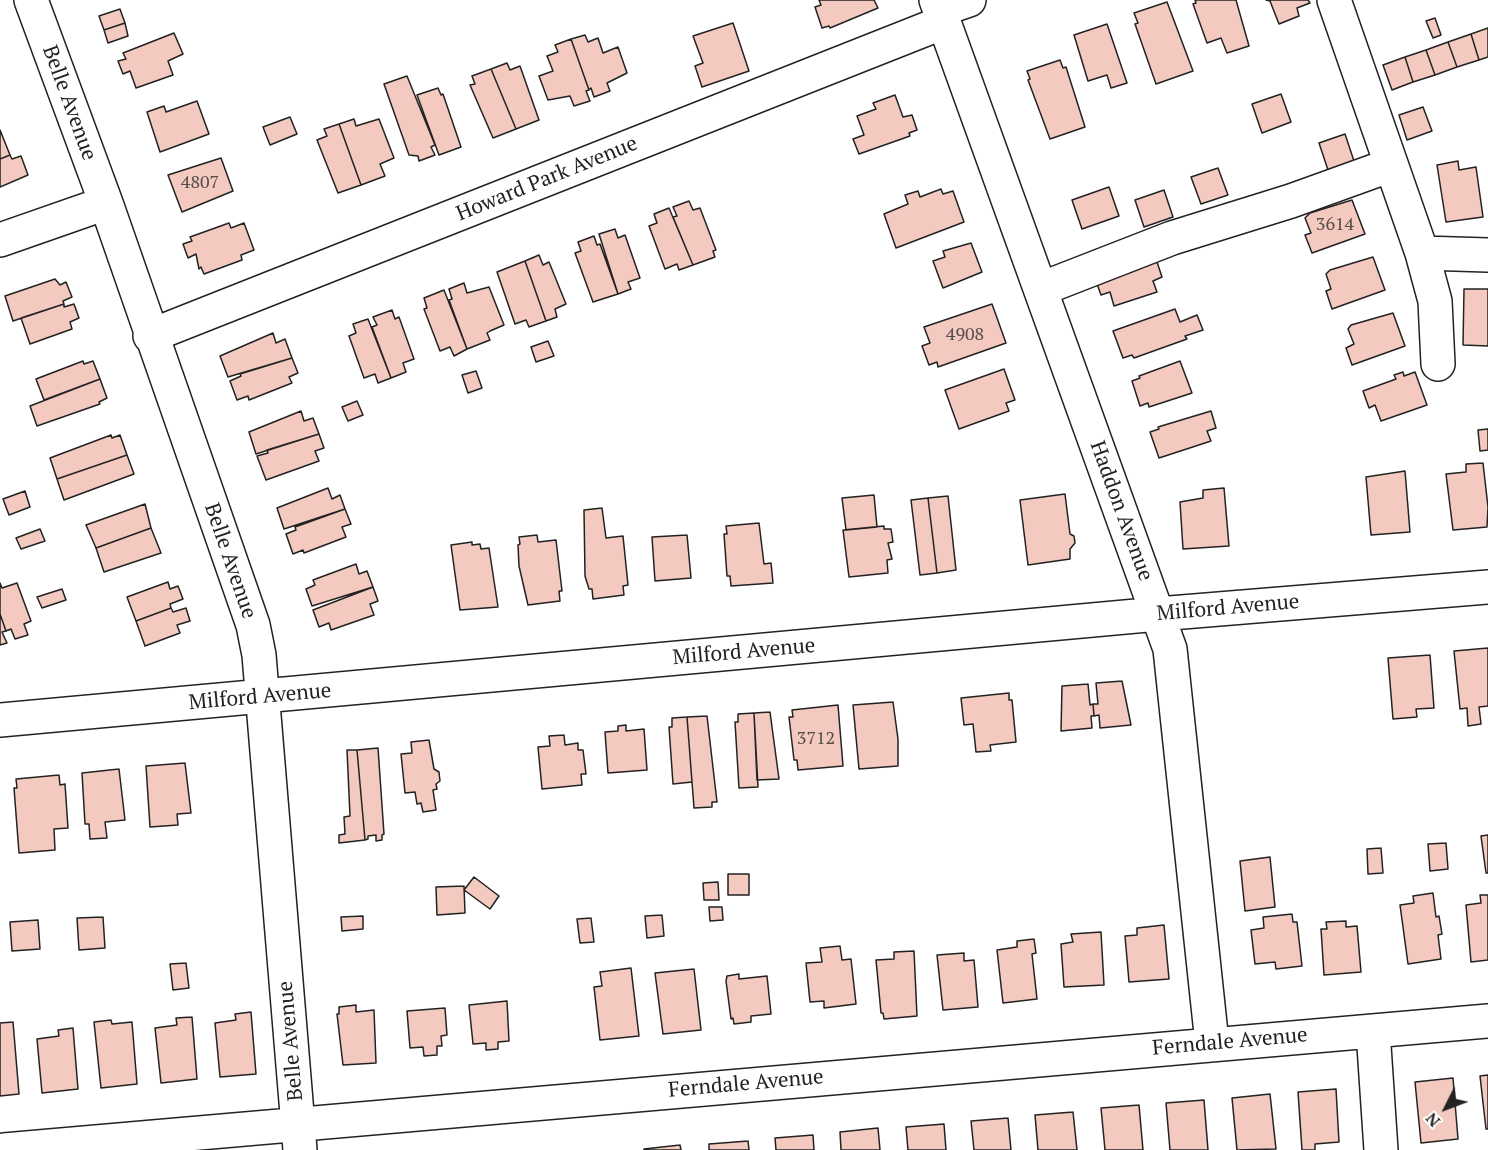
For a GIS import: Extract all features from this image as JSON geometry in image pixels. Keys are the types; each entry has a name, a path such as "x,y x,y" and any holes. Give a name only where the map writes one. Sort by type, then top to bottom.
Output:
{"street":[{"name":"Belle Avenue","path":"31,0 106,203 150,336 253,625 260,655 299,1137"},
{"path":"1334,0 1422,254 1435,301 1438,364"},
{"name":"Haddon Avenue","path":"947,8 1041,289 1170,649 1212,1043"},
{"name":"Howard Park Avenue","path":"150,336 947,8"},
{"path":"1041,289 1172,238 1291,201 1391,165"},
{"path":"0,240 106,203"},
{"path":"1422,254 1488,255"},
{"name":"Milford Avenue","path":"0,720 1158,614 1488,587"},
{"name":"Ferndale Avenue","path":"4,1150 299,1137 1212,1043 1488,1021"},
{"path":"1373,1031 1381,1150"}],"building":[{"path":"819,0 874,0 878,8 830,28 829,26 822,28 815,7 821,5"},
{"path":"1195,0 1236,0 1249,46 1227,53 1221,38 1207,43 1193,4 1196,3"},
{"path":"1266,0 1308,0 1310,3 1297,8 1299,16 1279,24 1270,1"},
{"path":"1167,2 1193,71 1156,84 1135,24 1138,23 1134,13"},
{"path":"120,9 125,23 104,30 99,16"},
{"path":"1435,18 1441,35 1433,38 1426,21"},
{"path":"125,23 128,36 108,43 104,30"},
{"path":"733,23 749,71 702,87 695,66 703,63 693,36"},
{"path":"1107,24 1127,83 1111,88 1107,75 1088,81 1074,35"},
{"path":"1488,28 1488,57 1479,60 1471,34"},
{"path":"174,33 183,54 168,61 173,75 136,88 130,71 123,74 118,61 126,59 123,53"},
{"path":"1471,34 1479,60 1457,67 1448,42"},
{"path":"585,35 588,42 598,38 603,53 618,47 627,73 607,83 610,91 594,97 591,88 589,90 571,39"},
{"path":"571,39 589,90 586,91 590,101 574,106 570,96 548,100 539,76 553,71 547,56 558,52 555,45"},
{"path":"1448,42 1457,67 1435,75 1426,50"},
{"path":"1426,50 1435,75 1413,82 1405,57"},
{"path":"1405,57 1413,82 1392,90 1383,65"},
{"path":"1060,60 1063,68 1066,67 1085,127 1050,139 1028,80 1030,79 1027,71"},
{"path":"507,63 510,70 520,66 539,120 516,129 491,69"},
{"path":"491,69 516,129 493,138 470,85 475,84 472,76"},
{"path":"407,76 435,145 431,147 435,155 419,161 418,156 409,155 384,84"},
{"path":"438,88 441,95 443,94 461,147 439,155 417,95"},
{"path":"1281,94 1291,122 1262,133 1252,104"},
{"path":"895,95 903,117 912,115 917,130 909,133 910,136 859,154 853,139 864,135 857,116 876,109 873,103"},
{"path":"197,101 209,134 160,152 147,112 164,106 166,112"},
{"path":"1423,107 1432,131 1407,140 1399,115"},
{"path":"290,117 297,134 270,145 263,127"},
{"path":"354,119 356,126 379,119 394,158 380,164 385,176 361,185 339,124"},
{"path":"339,124 361,185 338,193 317,140 327,136 324,129"},
{"path":"0,130 10,155 0,159"},
{"path":"1345,134 1354,161 1328,170 1319,143"},
{"path":"10,155 12,159 21,156 28,175 0,187 0,159"},
{"path":"221,158 233,191 182,212 168,175"},
{"path":"1458,161 1459,170 1476,167 1483,217 1446,222 1437,165"},
{"path":"1218,168 1228,195 1201,204 1191,177"},
{"path":"1109,187 1119,216 1082,229 1072,200"},
{"path":"941,189 943,194 953,191 964,222 896,248 884,214 908,204 905,195 918,191 920,197"},
{"path":"1164,190 1173,217 1144,227 1135,200"},
{"path":"1352,200 1365,234 1312,253 1305,235 1311,233 1305,218 1310,213"},
{"path":"689,201 693,210 700,208 716,250 713,251 715,257 693,265 673,217 677,216 673,207"},
{"path":"669,208 693,265 679,270 677,264 665,269 649,226 657,223 654,214"},
{"path":"229,223 231,228 244,223 254,250 241,255 242,260 204,274 201,267 199,269 196,254 188,258 183,244 192,241 190,237"},
{"path":"615,229 618,238 625,235 640,278 628,282 631,289 618,294 599,234"},
{"path":"594,236 597,245 600,244 618,294 593,302 575,253 581,251 578,242"},
{"path":"971,243 982,272 943,288 933,261 945,257 943,251"},
{"path":"539,255 543,265 549,262 566,304 555,309 557,317 546,321 525,261"},
{"path":"1373,257 1385,290 1332,309 1326,291 1331,289 1326,274 1330,270"},
{"path":"1156,259 1162,277 1153,281 1157,292 1114,306 1110,292 1101,295 1096,281"},
{"path":"525,261 546,321 529,327 526,320 515,324 497,272"},
{"path":"55,279 60,285 66,282 72,297 63,301 64,304 13,321 5,296"},
{"path":"464,283 467,293 489,287 504,325 487,333 490,340 467,349 449,300 452,299 449,289"},
{"path":"1464,289 1488,289 1488,346 1463,345"},
{"path":"444,290 467,349 454,356 450,347 440,351 424,309 427,308 424,298"},
{"path":"64,304 64,307 74,304 79,318 70,322 72,329 30,344 21,318"},
{"path":"992,304 1006,343 938,367 937,362 929,365 922,346 930,343 924,327"},
{"path":"1175,309 1180,322 1197,315 1203,330 1185,336 1187,339 1134,358 1132,355 1123,358 1113,331"},
{"path":"392,310 395,319 399,317 414,359 403,363 406,372 391,378 372,327 377,325 373,317"},
{"path":"1393,313 1405,346 1352,365 1346,348 1354,344 1348,329 1351,325"},
{"path":"368,319 391,378 378,383 375,374 364,378 349,336 356,333 353,324"},
{"path":"273,333 276,343 285,339 292,358 228,377 220,356"},
{"path":"548,341 554,356 536,362 531,347"},
{"path":"292,358 298,373 289,377 292,383 249,400 248,396 237,400 230,381 241,376 240,374"},
{"path":"83,361 84,364 93,361 100,379 44,400 36,379"},
{"path":"1180,361 1192,393 1149,407 1148,403 1140,406 1132,381 1140,378 1139,376"},
{"path":"1004,369 1015,400 1006,403 1009,411 959,429 945,390"},
{"path":"476,371 482,388 468,393 462,375"},
{"path":"1403,372 1404,376 1415,372 1427,405 1381,421 1375,405 1369,408 1363,391 1396,379 1394,375"},
{"path":"100,379 107,398 99,402 100,404 37,426 30,406"},
{"path":"357,401 363,415 348,421 342,407"},
{"path":"301,411 304,421 313,418 319,434 256,454 249,432"},
{"path":"1211,411 1216,428 1207,431 1211,441 1159,458 1150,432 1159,429 1158,427"},
{"path":"1488,429 1488,450 1480,451 1478,430"},
{"path":"319,434 324,448 315,451 319,461 266,480 257,456 268,453 267,450"},
{"path":"111,435 112,438 120,435 127,455 57,479 50,458"},
{"path":"127,455 134,474 64,500 57,479"},
{"path":"1483,463 1488,507 1487,527 1453,530 1446,474 1466,472 1466,464"},
{"path":"1405,471 1410,532 1371,535 1366,477"},
{"path":"328,488 332,499 340,495 345,509 284,529 277,508"},
{"path":"1224,488 1229,546 1183,549 1180,502 1203,498 1203,490"},
{"path":"25,491 30,507 9,515 3,499"},
{"path":"1065,494 1070,534 1074,536 1075,543 1070,549 1070,559 1028,565 1020,500"},
{"path":"874,495 877,527 846,530 842,498"},
{"path":"948,496 956,570 937,573 928,498"},
{"path":"928,498 937,573 920,575 911,500"},
{"path":"145,504 151,528 96,548 86,525"},
{"path":"602,508 606,538 623,536 628,585 623,586 624,595 593,599 592,589 589,589 585,576 584,510"},
{"path":"345,509 351,524 342,527 346,537 304,553 303,550 293,554 286,534 296,530 295,527"},
{"path":"759,523 764,564 771,563 773,583 731,586 730,576 727,576 724,534 727,534 726,526"},
{"path":"884,526 884,529 891,529 893,542 888,543 892,559 887,560 888,573 849,577 843,530"},
{"path":"151,528 161,553 104,572 96,548"},
{"path":"40,529 45,541 21,549 16,538"},
{"path":"537,535 538,542 556,540 562,591 559,591 560,601 528,605 519,566 519,537"},
{"path":"687,535 691,578 655,581 652,537"},
{"path":"472,542 472,545 480,544 481,549 489,548 498,607 460,610 451,545"},
{"path":"356,564 359,574 367,571 373,587 312,606 306,589 315,585 313,580"},
{"path":"168,582 170,589 178,586 183,599 170,604 171,608 136,621 127,597"},
{"path":"0,583 2,588 17,583 31,621 24,624 28,635 15,639 11,629 6,631 0,614"},
{"path":"373,587 378,601 370,604 374,615 331,630 329,623 319,627 313,610"},
{"path":"62,589 66,600 42,608 37,597"},
{"path":"171,608 173,612 186,608 190,621 177,625 180,633 145,646 136,621"},
{"path":"0,614 6,631 2,632 7,643 0,645"},
{"path":"1488,648 1488,706 1479,707 1481,724 1468,726 1467,708 1460,709 1454,651"},
{"path":"1430,655 1434,708 1416,709 1417,717 1393,719 1388,658"},
{"path":"1122,681 1131,725 1100,728 1099,715 1094,716 1093,704 1098,704 1096,683"},
{"path":"1088,684 1090,705 1093,704 1092,728 1061,731 1062,686"},
{"path":"1009,693 1009,700 1012,700 1016,742 990,745 991,751 976,752 973,724 964,725 961,698"},
{"path":"893,702 898,739 898,766 859,769 853,705"},
{"path":"838,705 843,766 798,770 797,760 794,760 789,717 793,717 792,710"},
{"path":"770,712 779,779 757,780 754,713"},
{"path":"754,713 758,787 739,788 735,722 738,722 738,714"},
{"path":"707,716 717,802 712,802 712,807 694,808 687,717"},
{"path":"687,717 692,782 673,784 669,727 672,727 672,718"},
{"path":"626,725 626,731 644,729 647,770 608,773 605,732 618,731 618,726"},
{"path":"564,735 565,745 578,743 578,750 583,750 586,774 581,774 582,785 542,789 538,747 550,746 549,736"},
{"path":"429,740 434,769 439,772 440,781 436,784 437,789 433,790 436,810 423,812 421,803 417,804 415,792 405,793 401,754 412,753 411,742"},
{"path":"378,748 384,834 382,840 376,841 376,835 368,836 365,840 357,750"},
{"path":"347,750 357,750 365,840 339,843 339,835 345,834 344,817 350,816"},
{"path":"185,763 191,813 177,814 178,825 150,827 146,766"},
{"path":"119,769 125,820 105,822 107,838 90,839 89,824 85,824 82,773"},
{"path":"59,775 60,785 65,784 68,828 54,829 55,850 19,853 14,788 17,788 16,779"},
{"path":"1488,835 1488,873 1486,873 1481,836"},
{"path":"1446,843 1448,869 1430,871 1428,844"},
{"path":"1381,848 1383,873 1368,874 1367,849"},
{"path":"1270,857 1275,907 1245,911 1240,861"},
{"path":"728,874 749,874 749,895 728,895"},
{"path":"474,877 499,896 490,909 464,890"},
{"path":"718,882 719,900 704,900 703,883"},
{"path":"464,886 465,913 437,915 436,887"},
{"path":"1433,893 1436,917 1439,916 1442,934 1438,935 1441,959 1408,964 1400,905 1414,903 1413,896"},
{"path":"1480,895 1488,895 1488,960 1471,962 1466,905 1481,903"},
{"path":"709,907 722,907 723,920 710,921"},
{"path":"1292,914 1293,922 1297,922 1302,966 1276,969 1275,962 1255,964 1251,930 1264,928 1263,917"},
{"path":"662,915 664,936 647,938 645,916"},
{"path":"363,916 363,929 342,931 341,917"},
{"path":"103,917 105,948 79,950 77,918"},
{"path":"591,918 594,942 580,943 577,919"},
{"path":"38,920 40,949 12,951 10,922"},
{"path":"1346,921 1346,927 1357,926 1361,972 1324,975 1321,929 1327,929 1326,922"},
{"path":"1164,925 1169,979 1129,982 1125,936 1137,935 1137,928"},
{"path":"1101,932 1104,985 1064,987 1061,944 1073,942 1071,934"},
{"path":"1034,939 1036,953 1032,954 1037,999 1003,1003 997,950 1017,947 1017,941"},
{"path":"840,946 842,960 851,959 856,1004 824,1008 824,1001 810,1002 806,963 822,962 820,948"},
{"path":"914,951 917,1016 884,1019 881,1013 876,960 894,959 894,952"},
{"path":"964,953 964,961 974,960 978,1007 943,1010 937,955"},
{"path":"186,963 189,988 173,990 170,964"},
{"path":"631,968 639,1036 600,1040 594,987 602,986 600,972"},
{"path":"694,969 701,1030 663,1034 655,973"},
{"path":"739,974 739,979 767,976 771,1014 751,1016 751,1022 734,1024 733,1018 731,1019 726,981 727,976"},
{"path":"507,1001 509,1041 498,1042 498,1049 486,1050 486,1043 473,1044 469,1005"},
{"path":"356,1005 356,1012 374,1010 376,1063 343,1065 337,1014 339,1014 339,1007"},
{"path":"445,1008 447,1035 441,1036 442,1046 437,1046 437,1055 424,1056 423,1047 410,1048 407,1011"},
{"path":"251,1012 256,1074 220,1077 215,1023 236,1020 235,1014"},
{"path":"192,1017 197,1079 161,1083 155,1028 177,1025 176,1018"},
{"path":"111,1020 112,1024 132,1022 137,1084 101,1088 94,1022"},
{"path":"13,1022 19,1094 0,1096 0,1023"},
{"path":"73,1028 78,1089 42,1093 37,1039 59,1036 58,1030"},
{"path":"1488,1075 1488,1129 1486,1129 1480,1076"},
{"path":"1453,1078 1458,1139 1421,1143 1415,1082"},
{"path":"1336,1089 1339,1142 1315,1144 1315,1150 1302,1150 1298,1092"},
{"path":"1270,1094 1276,1149 1237,1150 1232,1098"},
{"path":"1204,1100 1208,1150 1170,1150 1166,1103"},
{"path":"1139,1105 1143,1150 1105,1150 1101,1108"},
{"path":"1073,1112 1077,1150 1038,1150 1035,1115"},
{"path":"1008,1118 1011,1150 974,1150 971,1121"},
{"path":"944,1124 946,1150 908,1150 906,1127"},
{"path":"878,1128 880,1150 841,1150 840,1132"},
{"path":"813,1135 814,1150 776,1150 775,1138"},
{"path":"748,1141 749,1150 709,1150 709,1144"},
{"path":"680,1145 681,1150 644,1150 644,1149"}]}
